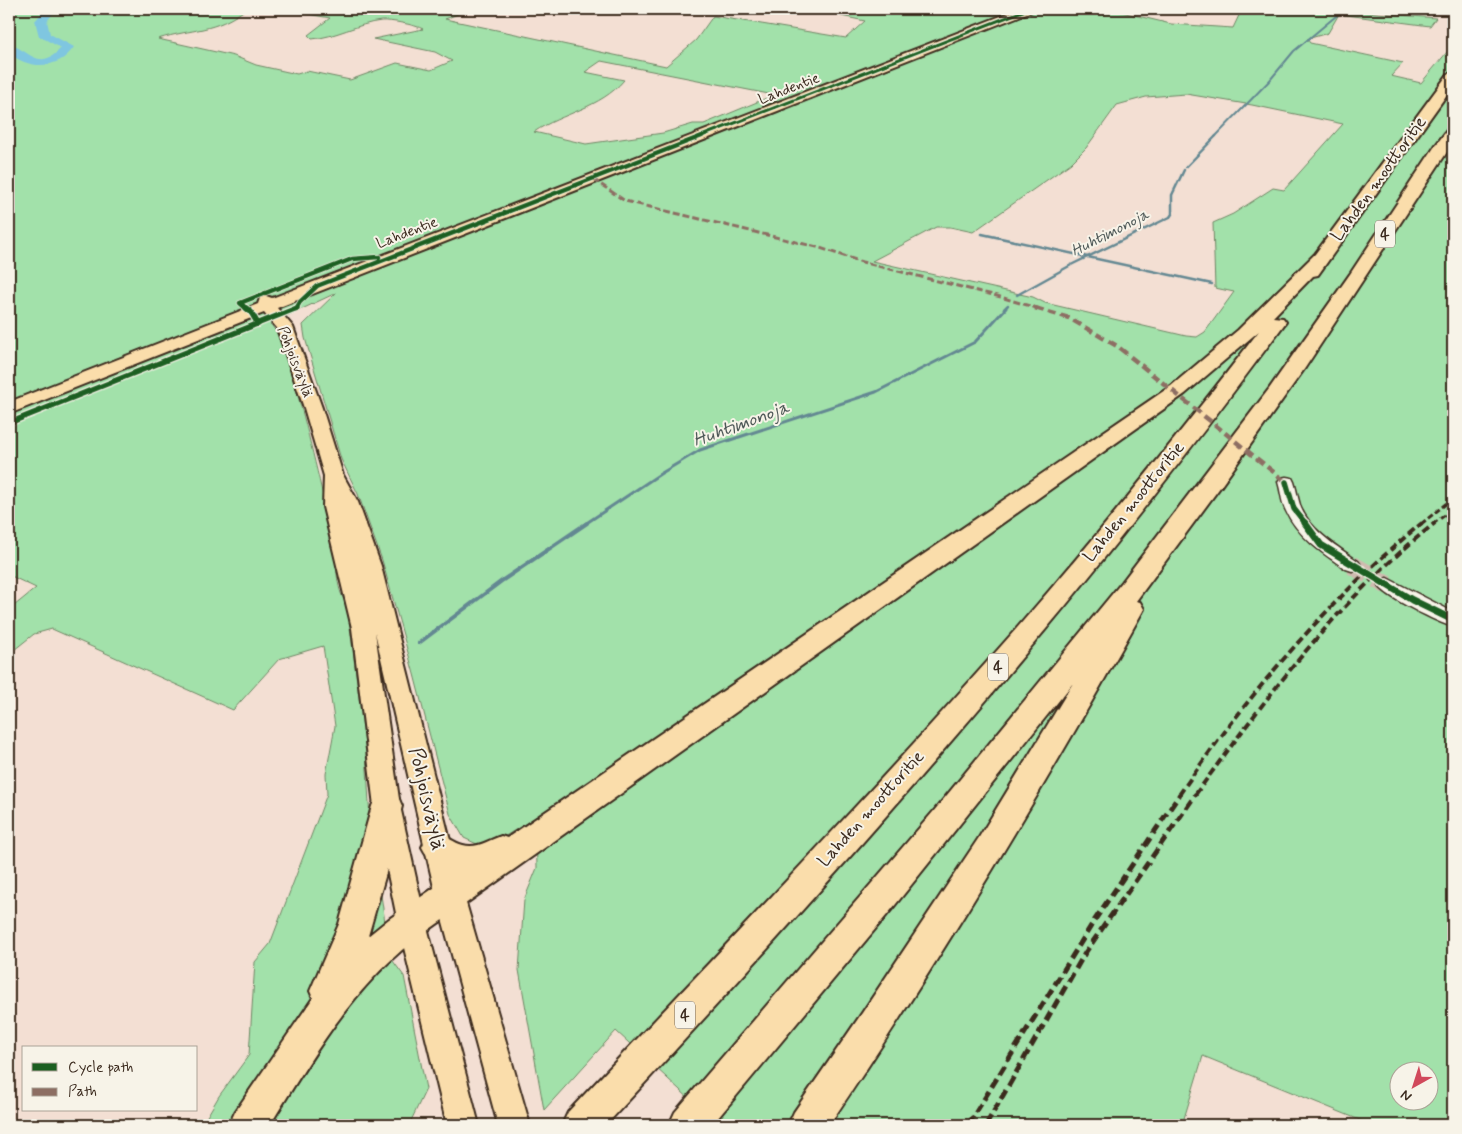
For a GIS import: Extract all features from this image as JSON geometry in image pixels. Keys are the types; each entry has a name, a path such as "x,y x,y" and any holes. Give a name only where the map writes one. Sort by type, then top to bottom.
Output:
{"highway":[{"name":"Lahden moottoritie","path":"581,1125 788,904 1054,601 1261,341 1453,77"},
{"name":"Lahden moottoritie","path":"688,1125 854,931 1057,682 1192,509 1317,336 1453,132"},
{"path":"248,1125 277,1080 341,990 375,952 412,923 540,833 1178,390 1245,334 1321,258"},
{"path":"807,1125 875,1026 989,849 1192,509"},
{"path":"277,1080 341,965 348,947 387,806"},
{"path":"438,847 451,857 464,861 488,858 514,842 540,833"},
{"path":"823,1125 875,1026"}],"main road":[{"name":"Lahdentie","path":"268,303 317,286 1028,9"},
{"name":"Lahdentie","path":"9,408 58,388 83,374 530,200 558,192"},
{"name":"Pohjoisväylä","path":"294,330 296,309 300,302 317,286"},
{"name":"Pohjoisväylä","path":"268,303 285,313 294,330 313,408"},
{"name":"Pohjoisväylä","path":"268,303 285,327 313,408 333,475 348,502 370,566 450,896 514,1125"},
{"name":"Pohjoisväylä","path":"333,475 333,507 363,628 387,806 412,923 463,1125"}],"street":[{"path":"1286,482 1294,509 1306,527 1321,545 1352,565"},
{"path":"1387,584 1412,600 1453,620"}],"green space":[{"path":"9,9 246,9 234,17 213,26 158,39 234,56 256,65 297,74 307,71 350,80 397,63 431,70 452,61 435,52 373,39 423,29 415,26 381,21 330,36 312,39 308,35 330,18 280,9 471,9 445,19 666,66 696,40 713,16 846,38 865,21 841,16 843,9 966,9 994,15 1013,9 1109,9 1171,24 1233,28 1242,9 1353,9 1353,11 1436,18 1430,26 1339,14 1328,33 1307,39 1310,43 1403,63 1391,76 1421,83 1453,45 1453,1125 1372,1125 1203,1056 1182,1125 718,1125 616,1031 544,1110 519,970 524,900 537,868 536,817 491,845 479,845 464,838 450,814 382,560 358,494 341,459 305,338 303,325 336,293 270,324 278,335 287,358 306,426 335,550 338,583 347,604 366,753 370,819 390,957 404,976 426,1089 409,1125 202,1125 219,1096 249,1055 255,962 270,944 327,794 326,774 335,726 323,646 279,659 233,710 52,629 34,634 9,654 9,610 36,588 9,575","holes":["601,61 774,95 704,124 693,124 663,133 586,144 534,132 545,125 593,104 615,89 624,80 585,72","1186,94 1252,105 1343,124 1284,190 1273,188 1233,214 1213,223 1215,288 1234,292 1205,332 1197,337 1045,303 1033,297 872,261 936,227 950,227 973,232 1071,163 1086,148 1117,105 1146,97"]}],"waterway":[{"path":"9,48 28,60 41,62 60,57 68,47 45,36 41,21 51,9"},
{"name":"Huhtimonoja","path":"1215,137 1270,80 1294,51 1342,11"},
{"name":"Huhtimonoja","path":"1186,167 1216,136"},
{"name":"Huhtimonoja","path":"1088,257 1170,217 1172,214 1172,195 1184,170"},
{"path":"982,234 1088,257"},
{"name":"Huhtimonoja","path":"1017,295 1088,257"},
{"path":"1088,257 1212,284"},
{"name":"Huhtimonoja","path":"1004,309 1008,305"},
{"name":"Huhtimonoja","path":"585,524 700,450 876,392 975,342 1006,308"},
{"name":"Huhtimonoja","path":"419,643 503,580 587,523"}],"tunnel":[{"path":"1352,565 1387,585"}],"railway":[{"path":"1421,524 1453,498"},
{"path":"1433,524 1453,509"},
{"path":"1179,795 1233,721 1291,650 1354,584 1422,523"},
{"path":"1195,795 1249,722 1306,651 1367,584 1400,552 1435,523"},
{"path":"968,1125 1094,921 1180,794"},
{"path":"986,1125 1085,953 1196,794"}],"marked path":[{"path":"593,179 625,201 817,247 862,262 997,296 1069,318 1117,346 1286,482"}],"cycle path":[{"path":"9,423 296,309 300,302 317,286 1028,9"},
{"path":"258,324 251,312 240,303 352,259 379,257"},
{"path":"1286,482 1294,509 1321,545 1412,600 1453,620"}]}
